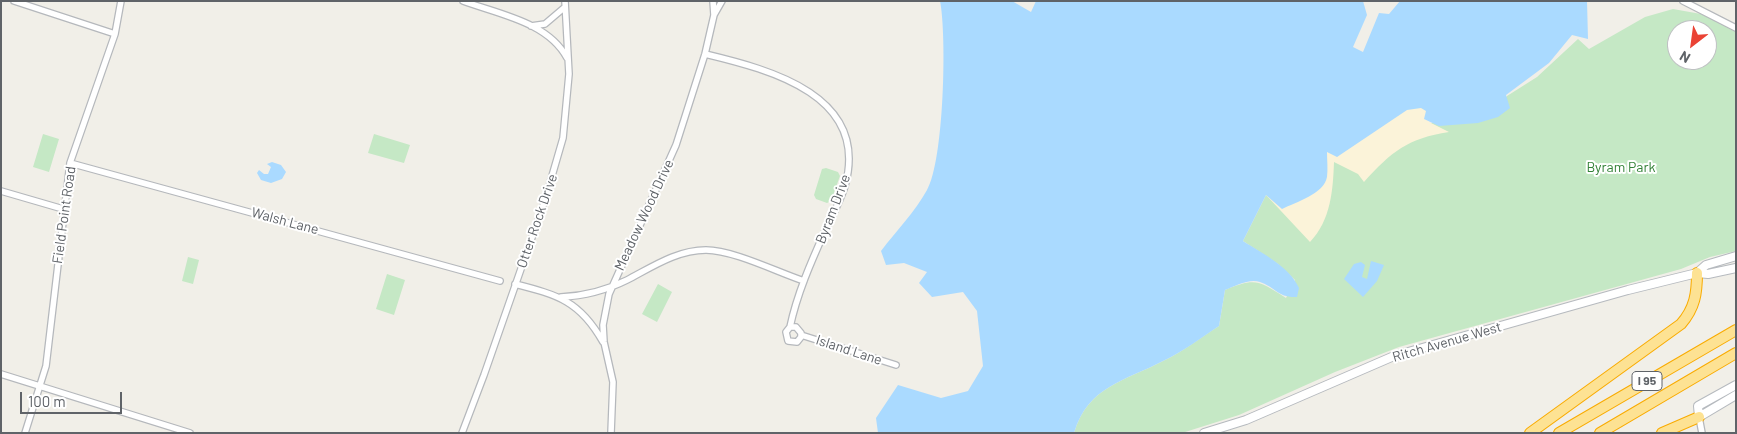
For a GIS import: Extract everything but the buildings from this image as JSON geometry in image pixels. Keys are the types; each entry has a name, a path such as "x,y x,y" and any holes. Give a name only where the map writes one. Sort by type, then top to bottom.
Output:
{"highway":[{"path":"1530,433 1681,324 1690,313 1695,299 1697,273"},
{"name":"I 95","path":"1559,433 1736,330"},
{"name":"I 95","path":"1600,433 1736,353"},
{"path":"1662,433 1699,417"}],"main road":[{"name":"Ritch Avenue West","path":"1697,273 1706,265 1736,256"},
{"name":"Ritch Avenue West","path":"1204,433 1246,420 1394,356 1628,290 1697,273 1708,274 1736,268"},
{"path":"1736,385 1698,406 1699,417 1736,395"}],"street":[{"path":"14,1 115,34"},
{"path":"121,3 130,1"},
{"name":"Meadow Wood Drive","path":"611,433 613,382 604,342 604,325 611,286 676,145 705,54 714,15 713,1"},
{"path":"714,15 722,1"},
{"path":"1683,1 1736,28"},
{"path":"465,2 531,26 556,42 568,59"},
{"name":"Field Point Road","path":"25,433 46,366 63,209 70,163 115,34 121,3"},
{"path":"531,26 545,24 565,4"},
{"name":"Otter Rock Drive","path":"462,433 545,200 561,145 568,95 568,23 565,4"},
{"name":"Byram Drive","path":"705,54 777,76 801,87 832,112 845,130 850,150 845,186 804,281 790,327"},
{"name":"Walsh Lane","path":"70,163 500,281"},
{"path":"1,191 63,209"},
{"path":"515,284 561,297 583,295 611,286 668,259 706,250 726,254 804,281"},
{"path":"561,297 589,321 604,342"},
{"path":"790,327 797,328 801,335 796,342 788,341 785,334 790,327"},
{"name":"Island Lane","path":"801,335 896,365"},
{"path":"1,374 190,433"},
{"path":"1699,417 1702,433"}],"green space":[{"name":"Byram Park","path":"1673,9 1701,14 1713,20 1667,20 1667,70 1717,70 1717,22 1736,32 1736,251 1710,257 1681,269 1399,347 1335,372 1239,415 1182,433 1074,433 1080,417 1098,395 1122,380 1177,353 1219,326 1225,290 1251,282 1263,285 1286,298 1295,280 1278,264 1243,241 1266,195 1327,152 1367,135 1491,112 1507,96 1537,77 1578,39 1589,49 1645,17"},
{"path":"43,134 59,139 49,172 33,167"},
{"path":"374,134 410,145 404,163 368,153"},
{"path":"826,168 838,172 840,176 831,201 827,203 816,199 814,195 822,169"},
{"path":"188,257 199,260 193,284 182,281"},
{"path":"387,274 405,280 394,315 376,309"},
{"path":"658,284 672,292 657,322 642,314"}],"sand":[{"path":"1424,99 1429,122 1449,132 1422,138 1401,148 1383,162 1364,182 1358,174 1334,162 1332,194 1327,214 1310,242 1266,195 1309,160"}],"water":[{"path":"940,1 1012,1 1031,12 1036,1 1363,1 1367,15 1353,47 1363,52 1379,13 1389,14 1400,1 1587,1 1588,39 1572,35 1549,63 1506,95 1510,108 1498,117 1478,123 1439,126 1424,119 1426,111 1421,108 1407,110 1337,157 1327,152 1327,177 1325,183 1309,197 1282,209 1266,195 1243,241 1275,261 1289,273 1299,288 1297,297 1285,296 1256,281 1242,283 1225,290 1219,326 1177,353 1122,380 1098,395 1080,417 1074,433 878,433 876,418 898,385 941,398 968,391 983,366 977,311 963,292 932,297 919,283 927,272 904,263 886,265 881,251 917,206 927,190 933,175 942,98 943,41"},
{"path":"272,162 281,165 286,172 282,179 271,183 261,180 257,173 259,170 264,174 268,174 271,167 267,164"},
{"path":"1371,261 1384,265 1377,281 1363,297 1344,279 1354,264 1361,262 1365,265 1362,277 1367,279"}]}
